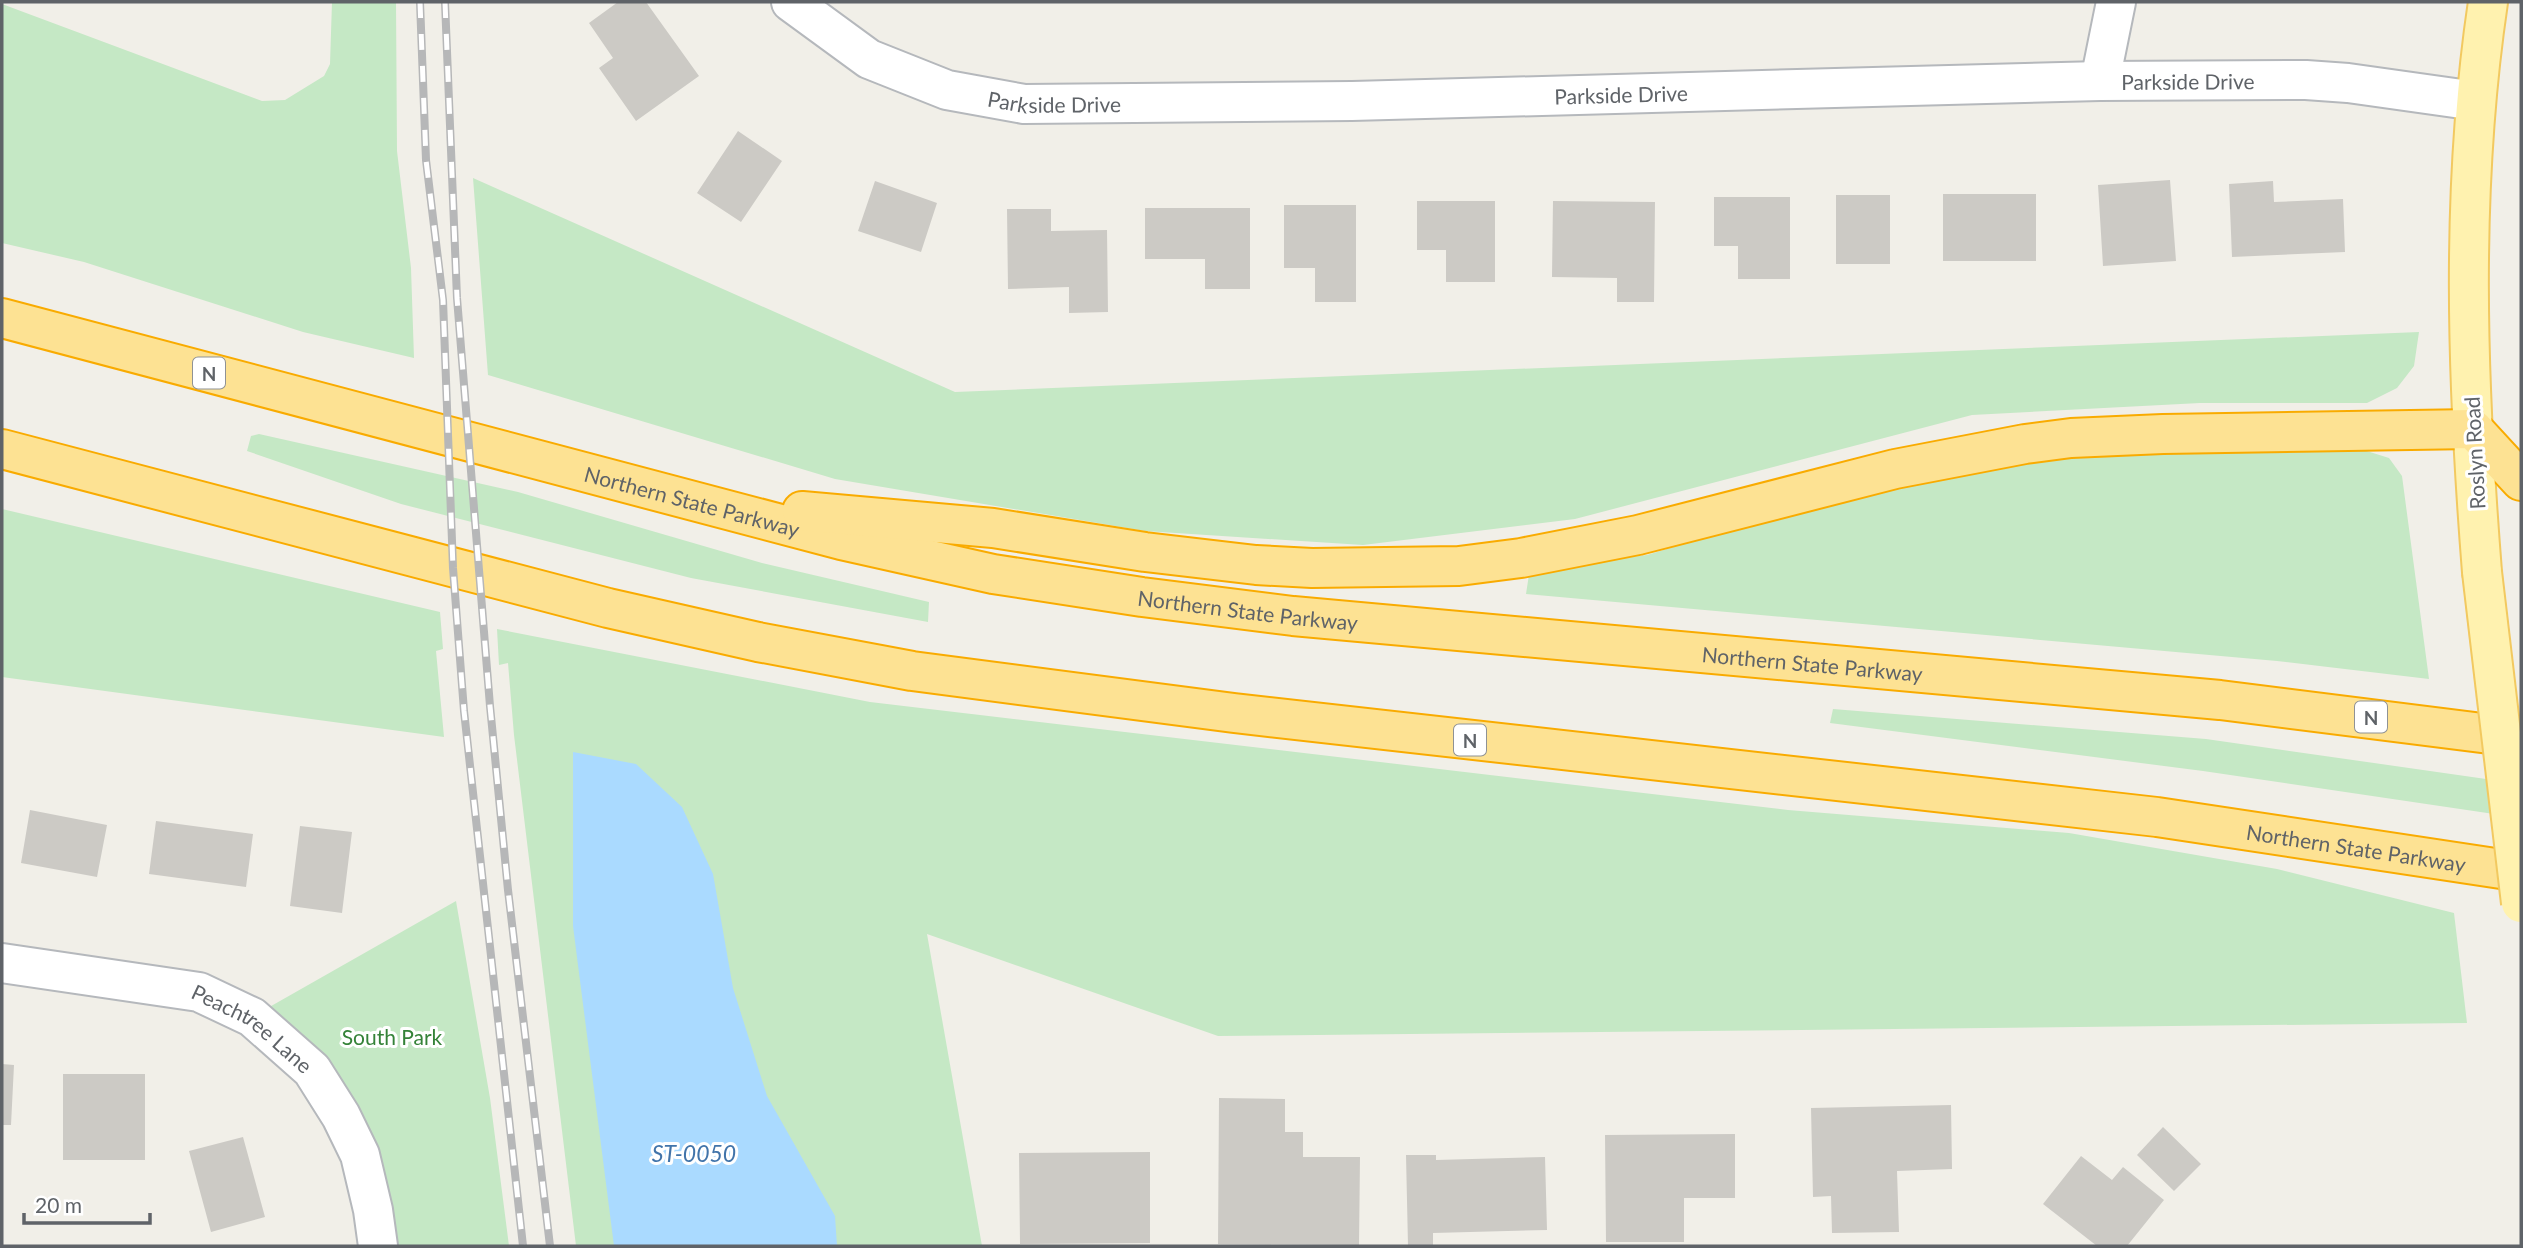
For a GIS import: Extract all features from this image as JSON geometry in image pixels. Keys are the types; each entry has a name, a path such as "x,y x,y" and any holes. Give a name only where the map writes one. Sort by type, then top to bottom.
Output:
{"highway":[{"name":"Northern State Parkway","path":"2,318 841,540 993,574 1142,597 1293,616 2220,700 2521,738"},
{"path":"695,501 993,528 1145,552 1256,565 1410,568 1460,566 1575,549 1699,521 1895,469 2071,438 2473,429 2521,481"},
{"name":"Northern State Parkway","path":"2,449 608,608 758,642 912,671 1234,713 2144,815 2521,872"}],"main road":[{"name":"Roslyn Road","path":"2488,2 2476,101 2469,232 2473,429 2482,572 2521,903"}],"street":[{"name":"Parkside Drive","path":"791,2 869,59 947,90 1024,104 1352,101 2100,80 2306,80 2348,83 2476,101"},
{"path":"2100,80 2116,2"},
{"name":"Peachtree Lane","path":"2,963 199,992 252,1017 312,1070 341,1116 360,1155 378,1246"}],"green space":[{"path":"332,2 396,2 397,151 411,268 414,358 303,332 84,262 2,243 2,4 262,101 285,100 324,76 330,64"},
{"path":"473,178 955,392 2419,332 2414,366 2397,388 2367,403 2200,403 1972,415 1575,519 1363,545 1145,531 835,479 488,375"},
{"path":"259,434 518,492 762,563 929,602 928,622 691,578 401,504 247,451 251,436"},
{"path":"2354,447 2389,458 2402,476 2429,679 2277,661 1526,594 1530,568 1647,555 1831,499 1978,468 2087,453"},
{"path":"2,509 440,612 443,649 436,651 444,737 2,677"},
{"path":"497,629 870,702 1788,810 2069,833 2277,869 2454,913 2467,1023 1218,1036 927,934 982,1246 576,1246 514,735 508,663 499,665"},
{"path":"1833,709 2206,739 2521,784 2521,818 2203,771 1830,723"},
{"name":"South Park","path":"456,901 490,1098 509,1246 378,1246 360,1155 252,1017"}],"water":[{"name":"ST-0050","path":"573,752 636,764 682,807 713,874 733,988 767,1096 835,1216 837,1246 614,1246 573,926"}],"building":[{"path":"618,2 646,2 699,76 636,121 599,68 613,58 589,23"},
{"path":"738,131 782,161 741,222 697,193"},
{"path":"2170,180 2176,261 2103,266 2098,185"},
{"path":"875,181 937,203 921,252 858,231"},
{"path":"2273,181 2274,202 2343,199 2345,252 2232,257 2229,184"},
{"path":"1943,194 2036,194 2036,261 1943,261"},
{"path":"1836,195 1890,195 1890,264 1836,264"},
{"path":"1714,197 1790,197 1790,279 1738,279 1738,246 1714,246"},
{"path":"1417,201 1495,201 1495,282 1446,282 1446,250 1417,250"},
{"path":"1553,201 1655,202 1654,302 1617,302 1617,278 1552,277"},
{"path":"1284,205 1356,205 1356,302 1315,302 1315,268 1284,268"},
{"path":"1145,208 1250,208 1250,289 1205,289 1205,259 1145,259"},
{"path":"1007,209 1051,209 1051,231 1107,230 1108,312 1069,313 1069,287 1008,289"},
{"path":"30,810 107,825 97,877 21,863"},
{"path":"156,821 253,834 246,887 149,874"},
{"path":"300,826 352,832 342,913 290,906"},
{"path":"2,1064 14,1065 11,1125 2,1125"},
{"path":"63,1074 145,1074 145,1160 63,1160"},
{"path":"1219,1098 1285,1099 1285,1132 1303,1132 1303,1157 1360,1157 1359,1245 1218,1244"},
{"path":"1951,1105 1952,1169 1897,1171 1899,1232 1832,1233 1831,1196 1813,1197 1811,1108"},
{"path":"2163,1127 2201,1164 2174,1191 2137,1155"},
{"path":"1735,1134 1735,1198 1684,1198 1684,1242 1606,1242 1605,1135"},
{"path":"243,1137 265,1217 211,1232 189,1151"},
{"path":"1150,1152 1150,1243 1020,1244 1019,1153"},
{"path":"1406,1155 1436,1155 1436,1160 1545,1157 1547,1230 1433,1233 1433,1246 1408,1246"},
{"path":"2081,1156 2112,1180 2123,1167 2164,1200 2127,1246 2097,1246 2043,1204"}],"railway":[{"path":"420,2 426,160 443,300 453,568 464,711 523,1246"},
{"path":"445,2 457,298 490,706 508,890 550,1246"}]}
